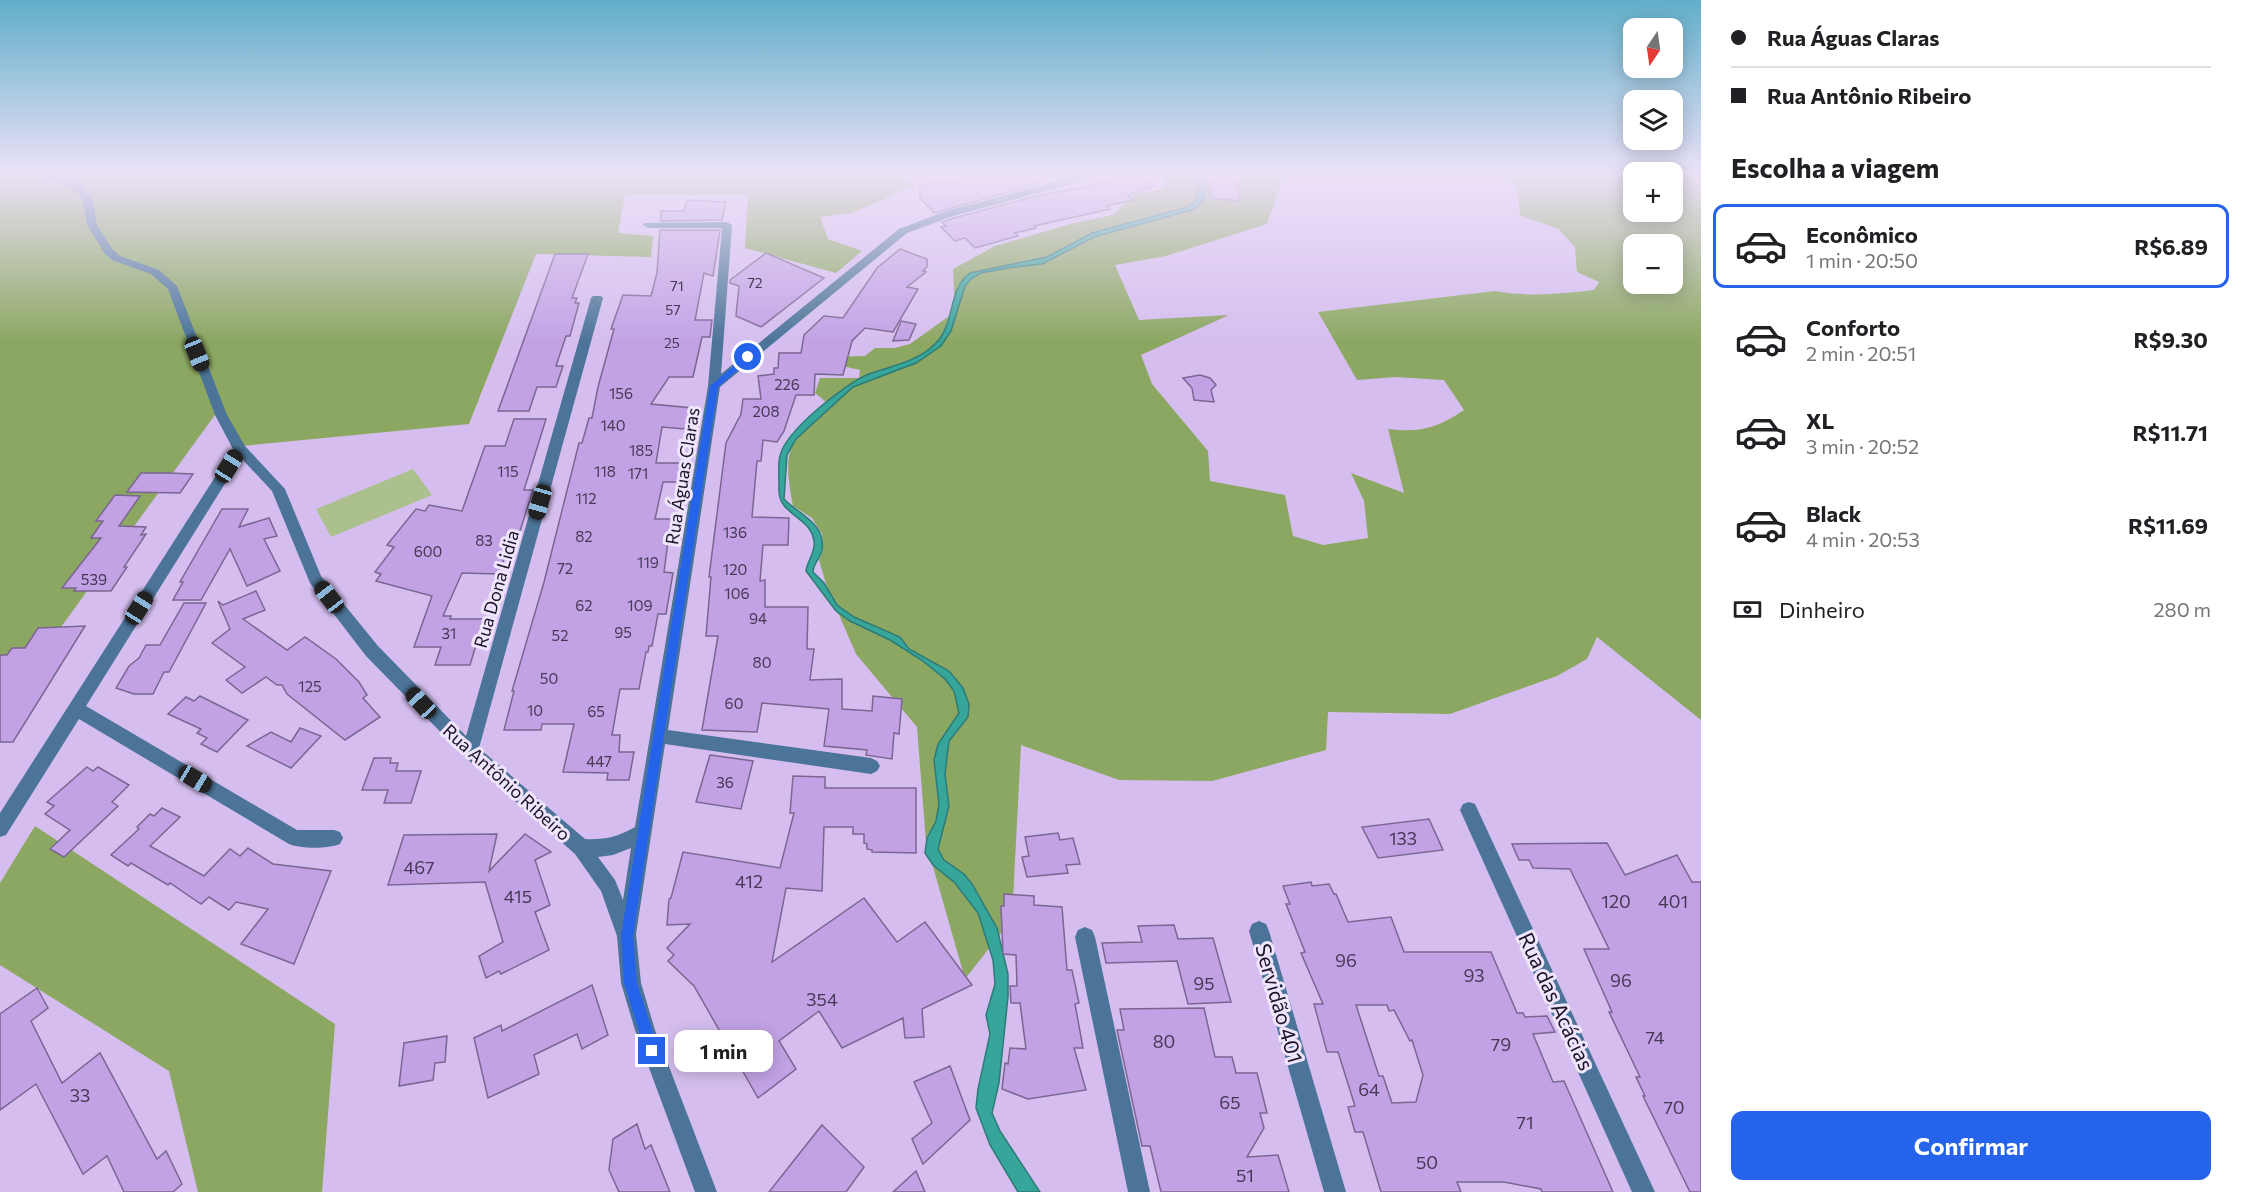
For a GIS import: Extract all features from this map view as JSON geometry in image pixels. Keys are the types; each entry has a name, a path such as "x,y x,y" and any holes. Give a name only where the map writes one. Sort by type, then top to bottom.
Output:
{"street":[{"name":"Rua Antônio Ribeiro","path":"96,231 109,252 116,258 155,272 173,288 221,415 240,449 278,489 315,579 372,651 470,751 581,848 608,886 627,936 631,983 645,1030 706,1192"},
{"path":"714,386 727,231"},
{"name":"Rua Águas Claras","path":"627,936 714,386 904,231"},
{"name":"Rua Dona Lidia","path":"470,751 597,298"},
{"path":"0,829 240,449"},
{"path":"75,708 295,838 334,838"},
{"path":"658,736 871,766"},
{"name":"Rua das Acácias","path":"1469,810 1644,1192"},
{"path":"581,848 609,849 643,832"},
{"name":"Servidão 401","path":"1259,930 1335,1192"},
{"path":"1085,937 1139,1192"}],"shaded area":[{"path":"0,231 618,231 618,233 653,236 651,257 536,254 469,424 242,446 220,408 0,711"},
{"path":"746,231 825,231 828,239 862,251 836,273 745,248"},
{"path":"1048,231 1246,231 1166,256 1115,265 1139,320 1229,315 1141,355 1152,384 1208,451 1210,481 1285,495 1293,536 1323,545 1368,538 1364,501 1351,473 1404,493 1388,429 1428,428 1464,410 1444,380 1395,377 1357,380 1318,312 1495,291 1556,294 1594,290 1599,282 1577,272 1575,247 1560,231 1701,231 1701,720 1597,637 1587,659 1557,676 1450,714 1328,712 1326,750 1212,781 1119,780 1021,745 1012,919 965,979 926,842 917,727 856,654 827,587 819,560 823,551 822,534 812,518 793,506 788,462 791,449 798,437 831,406 815,393 820,378 859,378 860,370 842,366 830,357 865,356 875,348 895,348 910,344 955,312 953,269 995,246"},
{"path":"1117,231 1094,237 1042,264 981,273 972,278 965,286 951,331 941,346 916,363 853,387 796,439 787,455 784,499 810,520 820,533 822,550 813,572 824,583 837,605 854,617 900,637 909,649 949,671 963,688 969,704 968,717 949,741 945,774 949,806 938,849 944,860 964,874 972,884 997,928 1008,974 1008,997 999,1083 992,1113 1000,1131 1040,1192 1018,1192 990,1145 976,1108 990,1034 986,1015 995,984 993,960 978,913 955,883 933,865 925,853 927,838 936,821 939,805 934,760 938,744 959,713 954,691 945,679 923,661 836,611 806,571 814,549 814,541 807,526 788,510 780,497 779,459 784,446 804,421 832,397 859,379 912,359 935,344 946,327 958,288 970,273 1047,257 1092,233"},
{"path":"413,469 432,495 331,537 316,509"},
{"path":"35,826 335,1024 322,1192 198,1192 169,1071 0,965 0,883"}],"building":[{"path":"660,231 720,231 713,276 704,273 695,320 712,320 710,337 702,337 693,377 669,377 651,404 693,408 685,429 662,427 656,463 682,463 678,482 663,482 655,519 671,519 664,572 673,573 666,614 658,614 652,646 649,646 646,652 639,689 620,689 612,735 620,735 619,752 634,752 629,780 607,780 608,773 563,772 574,724 542,724 541,730 504,730 514,691 512,691 544,582 579,443 582,443 589,418 592,418 614,329 611,329 623,295 651,296 657,273"},
{"path":"945,231 1025,231 1015,233 1018,236 975,248 965,238 955,241"},
{"path":"900,249 927,259 927,267 923,271 926,272 907,287 918,289 893,332 865,328 852,341 843,375 815,374 814,395 796,395 784,431 777,442 763,440 761,461 757,461 752,517 789,518 788,545 763,545 760,581 765,580 765,607 808,607 807,649 814,649 810,680 842,679 842,709 872,711 873,696 902,699 899,734 894,733 892,759 866,755 867,750 824,746 829,709 762,703 757,732 702,730 718,636 706,636 711,577 709,577 726,443 741,414 743,399 761,399 758,376 774,374 774,368 778,368 779,353 801,353 804,335 824,316 843,318 877,268"},
{"path":"766,253 824,278 761,327 736,316 739,286 730,283 730,280"},
{"path":"555,254 588,254 572,298 577,298 575,303 579,303 570,336 566,336 556,366 563,366 556,387 537,387 529,411 498,411"},
{"path":"901,321 916,324 909,340 893,341"},
{"path":"1200,375 1210,378 1216,385 1211,390 1214,402 1194,400 1192,388 1183,378"},
{"path":"514,419 546,419 524,490 533,490 520,531 513,531 499,574 462,573 443,616 451,616 450,619 484,619 470,665 435,665 441,647 414,647 432,596 376,581 381,574 375,572 394,547 387,545 416,509 425,511 429,505 462,511 485,446 505,446"},
{"path":"141,473 193,474 180,493 127,492"},
{"path":"115,495 140,496 119,526 146,527 141,535 146,534 111,591 74,591 76,588 62,588 101,538 91,538 103,521 96,521"},
{"path":"222,509 248,509 239,527 269,518 277,536 264,539 280,571 247,586 230,549 201,600 173,600 183,582 180,582"},
{"path":"256,591 265,610 243,619 287,650 305,637 336,659 359,682 367,695 363,698 380,717 345,740 287,694 282,685 277,685 266,677 242,693 226,680 245,667 212,643 230,629 218,601 223,605"},
{"path":"184,603 206,603 169,672 164,672 153,694 134,694 116,688 129,666 139,658 146,645 160,645"},
{"path":"85,626 13,742 0,742 0,655 7,655 12,648 25,648 38,628"},
{"path":"200,696 248,720 217,752 201,744 207,738 197,733 201,729 168,714 186,697 194,701"},
{"path":"300,728 321,736 291,768 247,746 271,732 291,742"},
{"path":"710,755 753,761 741,809 696,802"},
{"path":"374,758 391,758 390,763 398,763 396,771 421,771 411,803 384,803 388,790 362,790"},
{"path":"87,767 93,771 98,767 129,785 112,802 118,806 64,857 50,849 70,830 45,814 54,806 47,802"},
{"path":"793,776 825,777 825,788 916,788 916,853 872,852 864,843 864,834 853,834 853,827 824,827 822,891 786,888 772,962 864,898 897,942 925,922 972,985 922,1009 924,1037 905,1038 903,1018 842,1048 819,1011 779,1041 796,1069 758,1098 694,986 668,961 674,955 667,948 690,924 667,925 669,899 683,852 780,868 794,813 790,813"},
{"path":"162,808 180,817 150,846 204,876 230,849 240,856 248,848 273,864 331,871 294,964 241,944 268,909 236,902 229,910 209,897 201,904 170,883 168,885 131,863 128,866 111,855 139,829 137,827 150,814 154,816"},
{"path":"1429,819 1443,850 1378,858 1362,827"},
{"path":"1058,833 1060,840 1073,838 1080,864 1066,865 1068,873 1027,877 1022,857 1029,856 1025,837"},
{"path":"497,834 489,871 525,834 551,852 535,860 550,905 535,912 549,950 501,974 499,971 486,978 479,956 503,942 485,882 388,885 404,835"},
{"path":"1607,843 1625,875 1677,855 1692,882 1701,882 1701,1192 1690,1192 1643,1096 1645,1096 1636,1077 1640,1077 1609,1012 1612,1012 1584,949 1609,949 1570,869 1533,868 1529,860 1519,860 1512,844"},
{"path":"1311,882 1312,886 1329,884 1348,922 1391,917 1404,952 1491,952 1517,1013 1523,1013 1525,1017 1547,1016 1555,1032 1533,1034 1553,1082 1564,1081 1613,1192 1542,1192 1541,1189 1504,1182 1457,1182 1461,1192 1381,1192 1363,1132 1355,1132 1348,1107 1355,1106 1338,1052 1327,1052 1314,1004 1323,1004 1301,953 1305,952 1286,904 1290,904 1283,886","holes":["1356,1005 1387,1005 1389,1011 1394,1010 1410,1041 1412,1040 1423,1075 1416,1102 1392,1103 1383,1076 1379,1076"]},
{"path":"1004,894 1034,896 1034,905 1062,907 1067,970 1072,970 1079,1003 1075,1004 1083,1048 1074,1048 1086,1090 1028,1099 1002,1089 1005,1063 1008,1064 1010,1048 1026,1049 1020,1003 1011,1003 1010,986 1017,986 1016,955 1003,954 1001,906 1004,906"},
{"path":"1174,925 1178,939 1213,938 1231,1002 1188,1004 1177,961 1106,963 1102,943 1142,942 1138,926"},
{"path":"592,985 608,1035 582,1049 577,1034 534,1055 539,1074 488,1098 474,1038 501,1025 502,1031"},
{"path":"37,988 48,1008 31,1021 62,1083 100,1053 157,1159 166,1151 182,1184 173,1192 124,1192 107,1156 83,1174 36,1084 0,1110 0,1014"},
{"path":"1204,1008 1215,1057 1232,1057 1236,1073 1257,1073 1267,1113 1260,1113 1264,1128 1247,1157 1278,1155 1289,1192 1161,1192 1150,1146 1142,1146 1117,1030 1124,1030 1120,1009"},
{"path":"447,1036 445,1062 435,1063 433,1080 399,1086 404,1043"},
{"path":"950,1066 970,1120 923,1164 912,1139 932,1123 914,1082"},
{"path":"637,1124 645,1149 651,1145 670,1192 619,1192 609,1170 613,1139"},
{"path":"822,1125 864,1167 846,1192 769,1192"},
{"path":"916,1171 925,1192 893,1192"}],"route":[{"path":"652,1051 631,983 627,936 714,386 748,357"}]}
